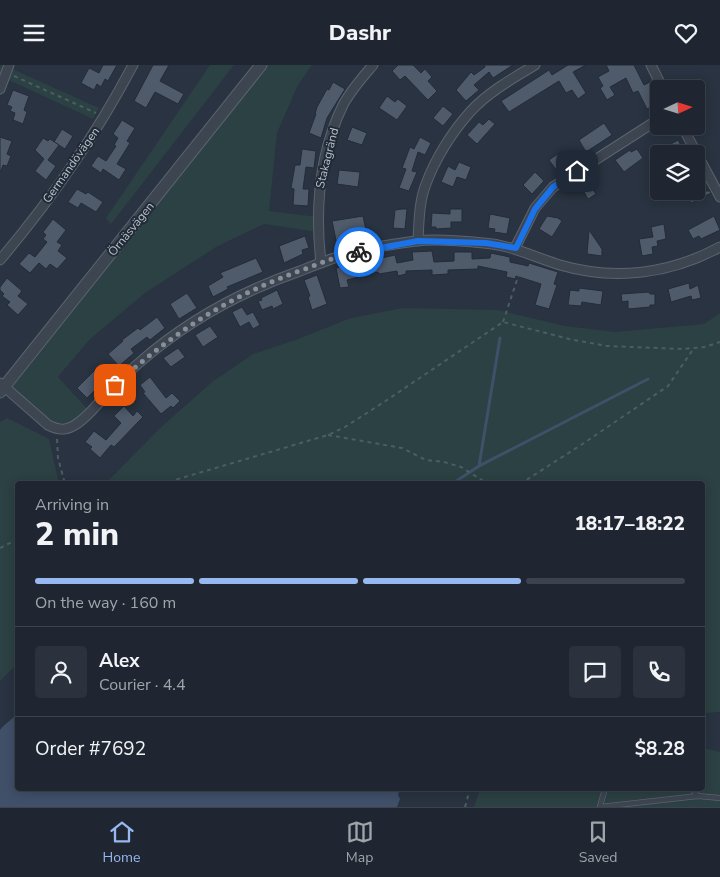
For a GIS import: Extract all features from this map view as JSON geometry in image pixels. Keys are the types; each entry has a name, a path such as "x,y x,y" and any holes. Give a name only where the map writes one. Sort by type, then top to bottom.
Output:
{"street":[{"name":"Germandövägen","path":"0,260 22,234 59,183 104,117 133,65"},
{"name":"Örnäsvägen","path":"1,387 261,65"},
{"name":"Stakagränd","path":"321,263 319,195 332,133 344,104 356,85 373,65"},
{"path":"418,241 420,207 425,185 440,154 453,134 470,111 484,99 535,65"},
{"path":"651,65 658,80"},
{"path":"0,89 8,69"},
{"path":"516,248 535,209 553,187 650,125"},
{"path":"687,135 720,197"},
{"path":"1,387 48,425 56,429 67,429 81,421 142,360 174,335 240,295 274,279 346,254 418,241 486,243 516,248 560,265 590,272 624,275 669,268 701,257 720,247"}],"lane":[{"path":"604,791 600,806 698,796 720,798"},
{"path":"694,791 698,796"}],"path":[{"path":"8,69 104,117"},
{"path":"171,481 328,435 345,427 384,402 503,322 526,252"},
{"path":"503,322 592,344 643,348 694,348 720,342"},
{"path":"525,481 668,386 694,348"},
{"path":"56,429 58,459 64,481"},
{"path":"328,435 402,448 426,460 444,462 463,469 482,481"},
{"path":"0,548 15,540"},
{"path":"465,807 469,791"}],"green space":[{"path":"0,65 99,108 93,119 0,76"},
{"path":"210,65 234,65 111,224 106,218"},
{"path":"262,65 312,65 298,85 277,133 269,211 318,217 318,232 264,224 216,247 145,293 89,340 58,377 90,412 61,430 5,387"},
{"path":"403,308 498,310 565,326 615,332 704,324 720,313 720,712 705,713 705,481 108,481 159,429 212,382 253,354 351,318"},
{"path":"7,418 49,439 58,481 15,481 15,666 0,681 0,422"},
{"path":"705,748 720,752 720,807 474,807 479,791 705,791"}],"water":[{"path":"15,716 15,791 399,791 398,795 400,799 397,807 0,807 0,730"}],"building":[{"path":"103,65 117,65 108,81 105,79 101,87 97,84 94,90 81,83 89,68 99,73"},
{"path":"153,65 169,65 160,81 184,94 178,104 155,92 146,108 134,101"},
{"path":"398,65 413,65 421,73 425,69 432,77 428,81 437,91 428,100 405,76 400,80 392,71"},
{"path":"484,65 513,65 493,78 489,72 474,85 479,90 466,101 456,90 471,72 474,75 485,67"},
{"path":"568,65 586,65 573,72 586,93 578,99 572,90 566,93 559,81 509,112 501,101 549,70 552,75"},
{"path":"606,65 634,65 644,85 650,82 650,108 647,109 638,91 633,93 626,78 610,87 615,95 607,100 600,88 603,86 598,77 609,71"},
{"path":"333,82 345,89 327,118 321,138 309,133 317,107"},
{"path":"13,90 29,96 24,110 27,112 23,124 13,120 15,113 10,111 12,107 7,105"},
{"path":"387,96 395,102 398,99 407,106 397,120 379,108"},
{"path":"443,106 453,114 443,126 433,118"},
{"path":"489,119 495,124 477,144 467,135 479,122 483,125"},
{"path":"122,120 135,128 127,141 130,143 117,164 126,169 119,180 103,169 101,173 91,166 98,156 106,161 116,146 114,145 118,138 113,134"},
{"path":"604,123 612,135 586,152 579,140"},
{"path":"352,127 367,133 362,145 347,140"},
{"path":"62,129 73,136 65,149 54,142"},
{"path":"0,137 12,141 7,154 11,156 7,166 3,165 1,171 0,171"},
{"path":"420,137 431,143 425,155 418,152 412,171 417,172 409,191 399,188 406,169 402,168 410,147 414,149"},
{"path":"43,138 48,141 50,139 59,145 48,160 56,166 46,180 35,171 44,159 35,150"},
{"path":"678,140 681,145 669,145"},
{"path":"302,149 316,151 314,168 306,167 303,189 309,189 308,206 293,205 294,189 291,188 295,165 300,165"},
{"path":"565,149 573,160 557,171 549,160"},
{"path":"637,149 643,158 624,172 615,160 630,150 631,152"},
{"path":"459,162 471,167 466,180 457,177 453,187 441,182 448,166 455,170"},
{"path":"339,170 360,172 358,187 337,184"},
{"path":"535,172 544,181 532,194 523,185"},
{"path":"586,180 596,194 588,199 584,192 581,193 576,186"},
{"path":"77,189 86,194 88,192 103,202 96,212 81,203 78,208 68,202"},
{"path":"705,191 710,191 711,193 705,196"},
{"path":"407,209 405,229 393,228 395,210"},
{"path":"450,209 462,209 462,222 451,222 451,228 436,229 436,227 431,227 432,213 450,214"},
{"path":"490,214 510,218 507,234 494,232 495,229 488,228"},
{"path":"363,216 366,230 357,231 359,240 337,245 332,221"},
{"path":"547,216 558,218 562,221 552,237 539,229"},
{"path":"714,216 720,230 701,239 699,236 693,239 688,230"},
{"path":"53,219 66,230 57,242 62,245 58,251 67,258 57,269 50,264 46,269 39,263 30,273 19,264 29,253 35,257 47,242 43,239 46,235 43,232"},
{"path":"664,224 666,239 657,241 658,246 652,247 653,254 642,256 639,239 653,237 651,227"},
{"path":"589,230 602,249 602,256 587,254"},
{"path":"305,236 309,248 302,250 303,254 284,263 279,246"},
{"path":"432,251 434,262 454,261 454,252 472,252 472,259 490,258 491,253 510,257 510,262 528,266 529,263 558,272 554,284 557,285 549,309 535,305 541,284 516,276 515,279 506,277 507,272 478,266 478,269 448,270 448,274 432,275 432,270 406,271 406,274 398,276 397,271 379,274 378,272 347,280 349,287 340,288 336,268 395,255 397,263 413,260 412,252"},
{"path":"256,258 263,272 227,287 228,289 213,297 208,286 223,277 220,273"},
{"path":"317,275 327,304 312,310 308,297 310,296 304,280"},
{"path":"7,278 22,291 18,296 28,304 18,315 7,305 10,302 2,296 4,294 0,290 0,287"},
{"path":"689,283 690,289 698,285 701,298 692,300 691,296 671,302 668,289"},
{"path":"579,288 603,291 601,305 582,302 581,306 568,305 570,290 579,291"},
{"path":"277,290 283,304 273,309 272,306 262,310 258,301"},
{"path":"649,292 650,294 655,294 655,305 650,305 650,307 628,309 628,301 622,302 621,294"},
{"path":"187,293 197,308 179,319 170,304"},
{"path":"242,307 247,315 253,312 260,325 253,329 249,322 240,327 232,312"},
{"path":"157,317 165,328 150,340 147,337 131,349 134,353 119,366 108,354 122,340 138,328 140,330"},
{"path":"210,326 218,337 203,347 195,335"},
{"path":"178,348 185,357 171,367 163,358"},
{"path":"97,368 104,376 100,381 102,383 87,398 77,388"},
{"path":"150,377 166,398 172,393 180,401 173,408 171,406 161,414 143,393 145,392 140,385"},
{"path":"124,406 133,416 137,411 143,417 114,447 111,445 100,458 90,449 92,447 85,442 94,431 106,440 121,423 114,416"}],"waterway":[{"path":"479,466 500,338"},
{"path":"456,481 479,466 648,379"}],"way so far":[{"path":"115,385 142,360 174,335 240,295 274,279 346,254 359,252"}],"route":[{"path":"359,252 418,241 463,241 516,248 535,209 553,187 577,171"}]}
